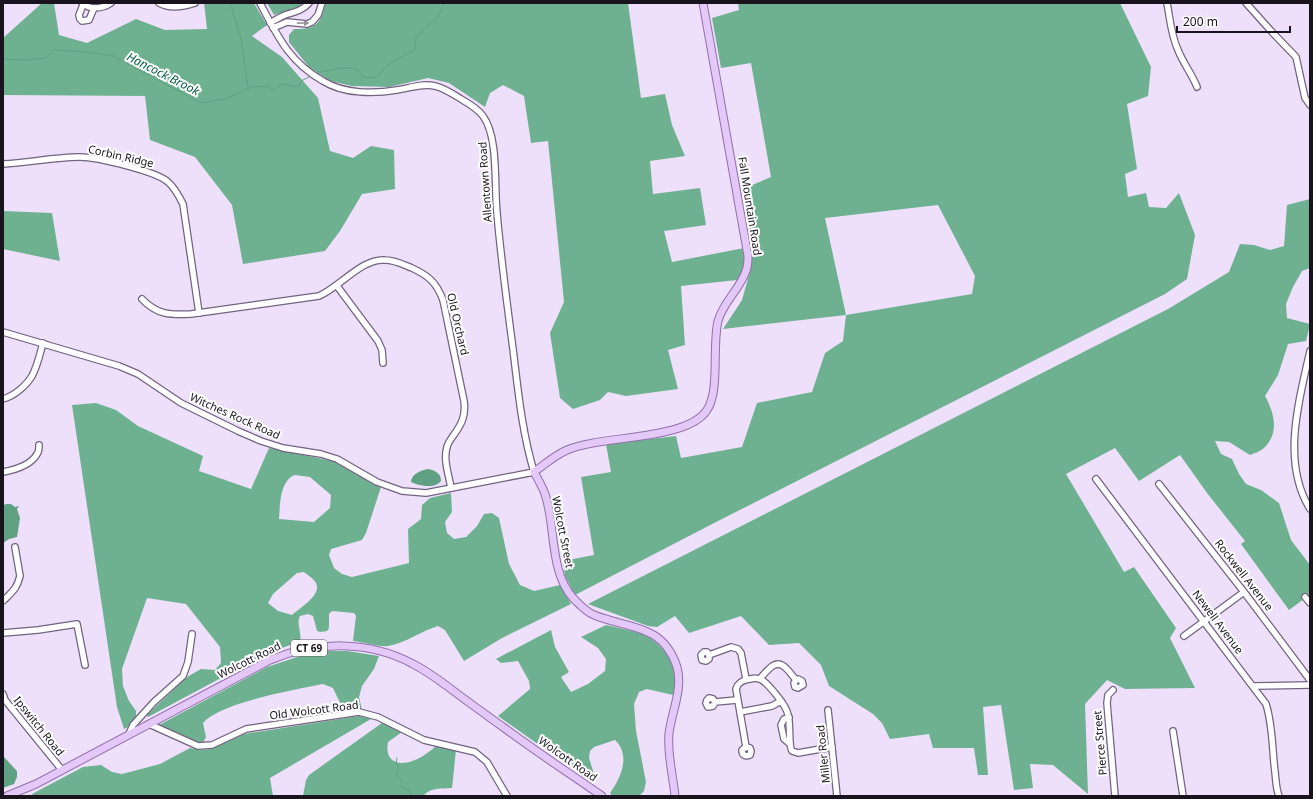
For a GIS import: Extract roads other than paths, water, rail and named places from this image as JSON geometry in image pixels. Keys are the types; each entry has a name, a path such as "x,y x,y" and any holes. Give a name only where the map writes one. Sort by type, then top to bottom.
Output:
{"main road":[{"name":"Fall Mountain Road","path":"534,472 566,450 591,443 675,430 694,422 707,410 714,392 716,333 719,318 746,271 748,256 703,3"},
{"name":"Wolcott Street","path":"534,472 545,494 560,579 572,596 592,615 644,629 665,645 672,655 679,677 679,688 669,740 675,796"},
{"name":"Wolcott Road","path":"7,796 36,784 278,657 310,648 332,646 360,647 391,654 421,669 602,796"}],"street":[{"path":"94,8 88,20 82,21 78,16 82,4 94,8 102,7 111,3"},
{"path":"159,3 164,6 176,7 195,3"},
{"name":"Allentown Road","path":"260,3 282,44 295,59 312,74 329,85 352,90 379,92 420,85 435,86 447,90 466,102 482,115 489,125 494,158 496,209 499,237 516,371 527,448 534,472"},
{"path":"272,25 285,16 303,9 308,3"},
{"path":"272,25 287,22 307,24 312,22 318,14 322,3"},
{"path":"1167,3 1172,32 1178,51 1197,87"},
{"path":"1246,3 1296,57 1305,98 1310,105"},
{"name":"Corbin Ridge","path":"3,164 82,157 137,169 159,176 168,182 178,192 183,204 199,313"},
{"name":"Old Orchard","path":"142,299 150,307 163,313 174,315 199,313 319,296 337,286 364,265 376,261 385,260 395,262 423,273 438,287 443,300 450,327 465,409 461,424 447,445 446,460 451,488"},
{"path":"337,286 378,341 382,350 383,363"},
{"name":"Witches Rock Road","path":"3,332 120,366 138,374 181,403 238,431 261,441 284,448 321,454 337,459 377,482 402,492 426,493 534,472"},
{"path":"3,399 8,398 18,391 32,376 43,343"},
{"path":"1310,351 1301,392 1294,449 1298,482 1302,494 1310,508"},
{"path":"3,472 17,468 29,462 37,455 39,445"},
{"name":"Newell Avenue","path":"1096,479 1254,686 1266,704 1270,719 1277,790 1279,796"},
{"name":"Rockwell Avenue","path":"1159,484 1244,592 1310,680"},
{"path":"3,601 18,586 20,576 15,547"},
{"path":"1184,636 1244,592"},
{"path":"1305,597 1310,604"},
{"path":"3,633 38,630 77,624 85,666"},
{"path":"129,734 134,725 154,702 183,676 188,662 192,634"},
{"path":"709,655 731,647 738,649 741,653 746,680"},
{"path":"760,679 773,666 778,664 784,666 796,680"},
{"path":"746,747 736,687 741,682 755,678 760,679 788,712 791,749 796,753 832,747"},
{"path":"1254,686 1310,685"},
{"name":"Pierce Street","path":"1113,690 1108,695 1107,703 1115,796"},
{"name":"Ipswitch Road","path":"3,694 4,700 62,770"},
{"path":"715,702 737,700"},
{"path":"740,712 772,706 780,701"},
{"name":"Miller Road","path":"828,710 837,796"},
{"name":"Old Wolcott Road","path":"149,724 198,746 212,745 246,729 359,712 378,717 424,740 475,752 487,762 507,796"},
{"path":"1173,731 1183,796"}],"waterway":[{"path":"230,3 241,38 248,87"},
{"name":"Hancock Brook","path":"318,72 349,68 355,69 363,77 377,77 390,64 415,50 416,37 439,16 444,3"},
{"name":"Hancock Brook","path":"3,59 25,60 46,58 54,50 88,52 113,56 201,103 228,98 251,87 267,86 274,90 282,84 299,87 301,81 309,77"},
{"path":"397,758 396,763 399,768 397,775 402,781 401,787 410,791 412,796"}]}
